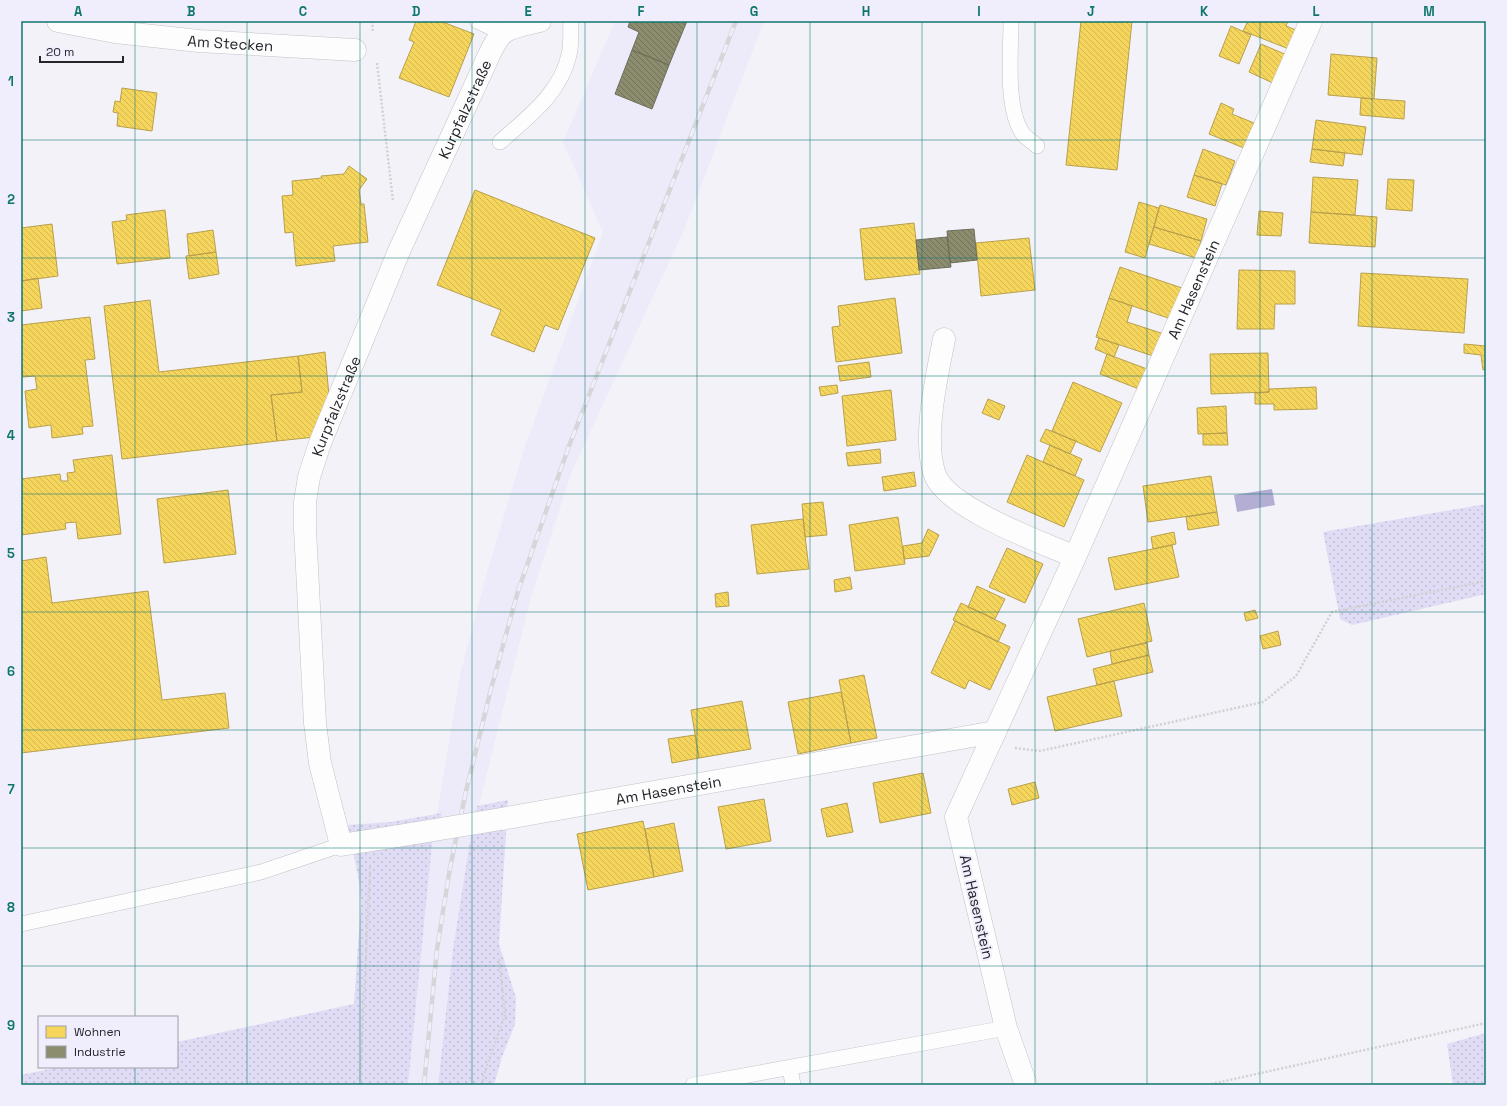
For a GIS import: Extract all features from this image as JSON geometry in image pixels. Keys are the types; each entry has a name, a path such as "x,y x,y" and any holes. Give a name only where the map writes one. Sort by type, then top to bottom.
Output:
{"street":[{"name":"Am Stecken","path":"58,21 115,32 199,41 355,50"},
{"path":"503,33 518,26 540,21"},
{"name":"Am Hasenstein","path":"1026,1085 1006,1028 956,818 1075,558 1311,21"},
{"name":"Kurpfalzstraße","path":"341,845 320,763 315,723 305,529 305,502 309,477 320,443 399,251 493,47 503,33"},
{"path":"944,339 932,403 930,440 931,459 936,476 947,492 968,508 1075,558"},
{"name":"Am Hasenstein","path":"341,845 992,739"}],"lane":[{"path":"477,21 503,33"},
{"path":"500,142 545,102 561,78 570,54 571,21"},
{"path":"1011,21 1011,92 1016,120 1023,134 1037,146"},
{"path":"21,924 261,872 341,845"},
{"path":"694,1085 1006,1028"},
{"path":"790,1068 792,1085"}],"path":[{"path":"372,21 374,34"},
{"path":"376,55 393,204"},
{"path":"992,739 1040,751 1263,702 1296,676 1332,612 1486,581"},
{"path":"360,1085 372,840"},
{"path":"483,1085 483,1077 505,1015 499,958"},
{"path":"1207,1085 1486,1023"}],"shaded area":[{"path":"615,21 764,21 684,230 572,471 531,597 470,841 453,949 438,1085 408,1085 432,844 461,671 489,565 524,449 603,232 563,142"},
{"path":"1272,489 1275,505 1237,512 1234,495"},
{"path":"1486,504 1486,594 1352,625 1340,619 1323,532"},
{"path":"508,800 499,944 516,998 515,1024 502,1057 494,1085 438,1085 453,949 477,806"},
{"path":"442,813 432,844 408,1085 21,1085 21,1075 54,1068 178,1068 178,1042 354,1004 361,904 359,881 348,825 391,822"},
{"path":"1486,1033 1486,1085 1453,1085 1447,1044"}],"building: Wohnen":[{"path":"416,21 440,21 474,34 449,97 399,78 414,42 409,40"},
{"path":"1081,21 1132,21 1117,170 1066,165"},
{"path":"1248,21 1288,21 1286,26 1301,32 1294,51 1243,31"},
{"path":"1231,26 1251,35 1239,64 1219,56"},
{"path":"1261,44 1287,55 1275,84 1249,72"},
{"path":"1331,54 1377,58 1374,99 1328,95"},
{"path":"122,88 157,93 152,131 117,126 118,113 113,112 115,101 120,102"},
{"path":"1361,98 1405,101 1404,119 1360,115"},
{"path":"1221,103 1234,109 1232,114 1254,123 1244,148 1209,134"},
{"path":"1316,120 1366,127 1362,155 1312,149"},
{"path":"1203,149 1235,161 1226,185 1194,175"},
{"path":"1312,149 1345,153 1343,166 1310,162"},
{"path":"349,166 367,179 359,190 361,204 364,204 368,242 333,246 335,261 296,266 293,232 285,233 282,196 293,195 292,181 344,174"},
{"path":"1194,175 1222,184 1215,206 1187,197"},
{"path":"1313,177 1358,180 1355,215 1311,212"},
{"path":"1388,179 1414,180 1412,211 1386,209"},
{"path":"475,190 595,238 558,330 545,325 534,352 491,335 501,310 437,285"},
{"path":"1139,202 1159,208 1145,258 1125,252"},
{"path":"1160,205 1207,219 1201,241 1154,227"},
{"path":"165,210 170,258 117,264 112,222 127,220 126,215"},
{"path":"1259,211 1283,213 1281,236 1257,235"},
{"path":"1311,212 1377,217 1375,247 1309,243"},
{"path":"914,223 920,274 865,280 860,229"},
{"path":"52,224 58,276 21,281 21,228"},
{"path":"1154,227 1201,241 1196,258 1149,244"},
{"path":"213,230 216,252 189,256 187,234"},
{"path":"1029,238 1035,290 981,296 976,243"},
{"path":"216,252 219,274 189,279 186,256"},
{"path":"1120,267 1182,288 1171,319 1109,298"},
{"path":"1239,270 1295,271 1295,304 1275,304 1274,329 1237,329"},
{"path":"1361,273 1468,279 1464,333 1358,326"},
{"path":"38,278 42,308 21,311 21,281"},
{"path":"895,298 902,353 836,362 832,327 840,326 838,306"},
{"path":"1109,298 1132,306 1127,322 1164,334 1156,357 1096,337"},
{"path":"150,300 159,372 298,356 302,392 271,395 277,441 122,459 104,306"},
{"path":"90,317 95,359 85,360 93,426 82,427 83,434 52,438 51,425 29,428 25,391 37,389 35,376 23,377 21,361 21,325"},
{"path":"1099,338 1119,345 1114,357 1095,349"},
{"path":"1464,344 1486,346 1486,369 1483,370 1481,355 1464,353"},
{"path":"325,352 329,396 315,437 277,441 271,395 302,392 298,356"},
{"path":"1268,353 1269,392 1211,394 1210,354"},
{"path":"1107,354 1147,369 1139,389 1100,374"},
{"path":"869,362 871,377 840,381 838,366"},
{"path":"1073,382 1122,403 1100,452 1052,431"},
{"path":"837,385 838,393 821,396 819,387"},
{"path":"1316,387 1317,409 1274,410 1274,404 1255,404 1255,393 1269,392 1269,389"},
{"path":"891,390 896,440 847,446 842,396"},
{"path":"988,399 1005,406 999,420 982,413"},
{"path":"1226,406 1227,433 1198,434 1197,408"},
{"path":"1046,429 1076,441 1070,454 1040,441"},
{"path":"1227,433 1228,445 1203,445 1203,434"},
{"path":"1050,445 1082,459 1075,476 1043,462"},
{"path":"880,449 881,463 848,466 846,453"},
{"path":"112,455 121,534 78,539 76,522 65,523 66,529 21,535 21,479 60,474 61,481 68,481 67,473 75,472 73,460"},
{"path":"1027,455 1084,480 1064,527 1007,502"},
{"path":"914,472 916,486 884,491 882,477"},
{"path":"1211,476 1217,512 1148,522 1143,486"},
{"path":"228,490 236,554 164,563 157,499"},
{"path":"823,502 827,535 805,537 802,504"},
{"path":"1217,512 1219,525 1188,530 1186,517"},
{"path":"898,517 905,564 855,571 849,525"},
{"path":"803,519 809,569 757,574 751,525"},
{"path":"928,529 939,535 929,556 904,559 903,546 922,543"},
{"path":"1174,532 1176,544 1153,549 1151,537"},
{"path":"1172,545 1179,577 1115,590 1108,558"},
{"path":"1007,548 1043,564 1025,603 989,587"},
{"path":"46,557 52,603 148,591 162,700 225,693 229,728 21,753 21,561"},
{"path":"850,577 852,589 835,592 834,580"},
{"path":"977,586 1005,599 995,619 968,607"},
{"path":"728,592 729,606 716,607 715,594"},
{"path":"961,603 1006,625 998,642 953,620"},
{"path":"1144,603 1152,641 1087,657 1078,619"},
{"path":"1255,610 1258,618 1246,621 1244,613"},
{"path":"955,621 1010,647 990,690 969,680 965,689 931,673"},
{"path":"1278,631 1281,645 1263,649 1260,636"},
{"path":"1147,643 1149,655 1112,664 1110,651"},
{"path":"1149,655 1153,672 1097,685 1093,669"},
{"path":"864,675 877,738 851,743 839,680"},
{"path":"1114,681 1122,716 1055,731 1047,697"},
{"path":"841,692 851,743 798,754 788,702"},
{"path":"742,701 751,749 699,758 691,710"},
{"path":"695,735 699,758 672,763 668,739"},
{"path":"923,773 931,813 880,823 873,783"},
{"path":"1035,782 1039,798 1012,805 1008,789"},
{"path":"764,799 771,841 726,849 718,807"},
{"path":"847,803 853,832 827,837 821,809"},
{"path":"643,821 654,877 588,890 577,834"},
{"path":"674,823 683,871 654,877 645,829"}],"building: Industrie":[{"path":"630,21 687,21 669,65 632,50 639,32 628,27"},
{"path":"632,50 669,65 652,109 615,94"},
{"path":"974,229 977,260 950,263 947,231"},
{"path":"947,237 951,267 919,270 916,240"}],"railway":[{"path":"424,1085 437,949 450,868 466,791 491,689 518,591 569,446 736,21"}]}
